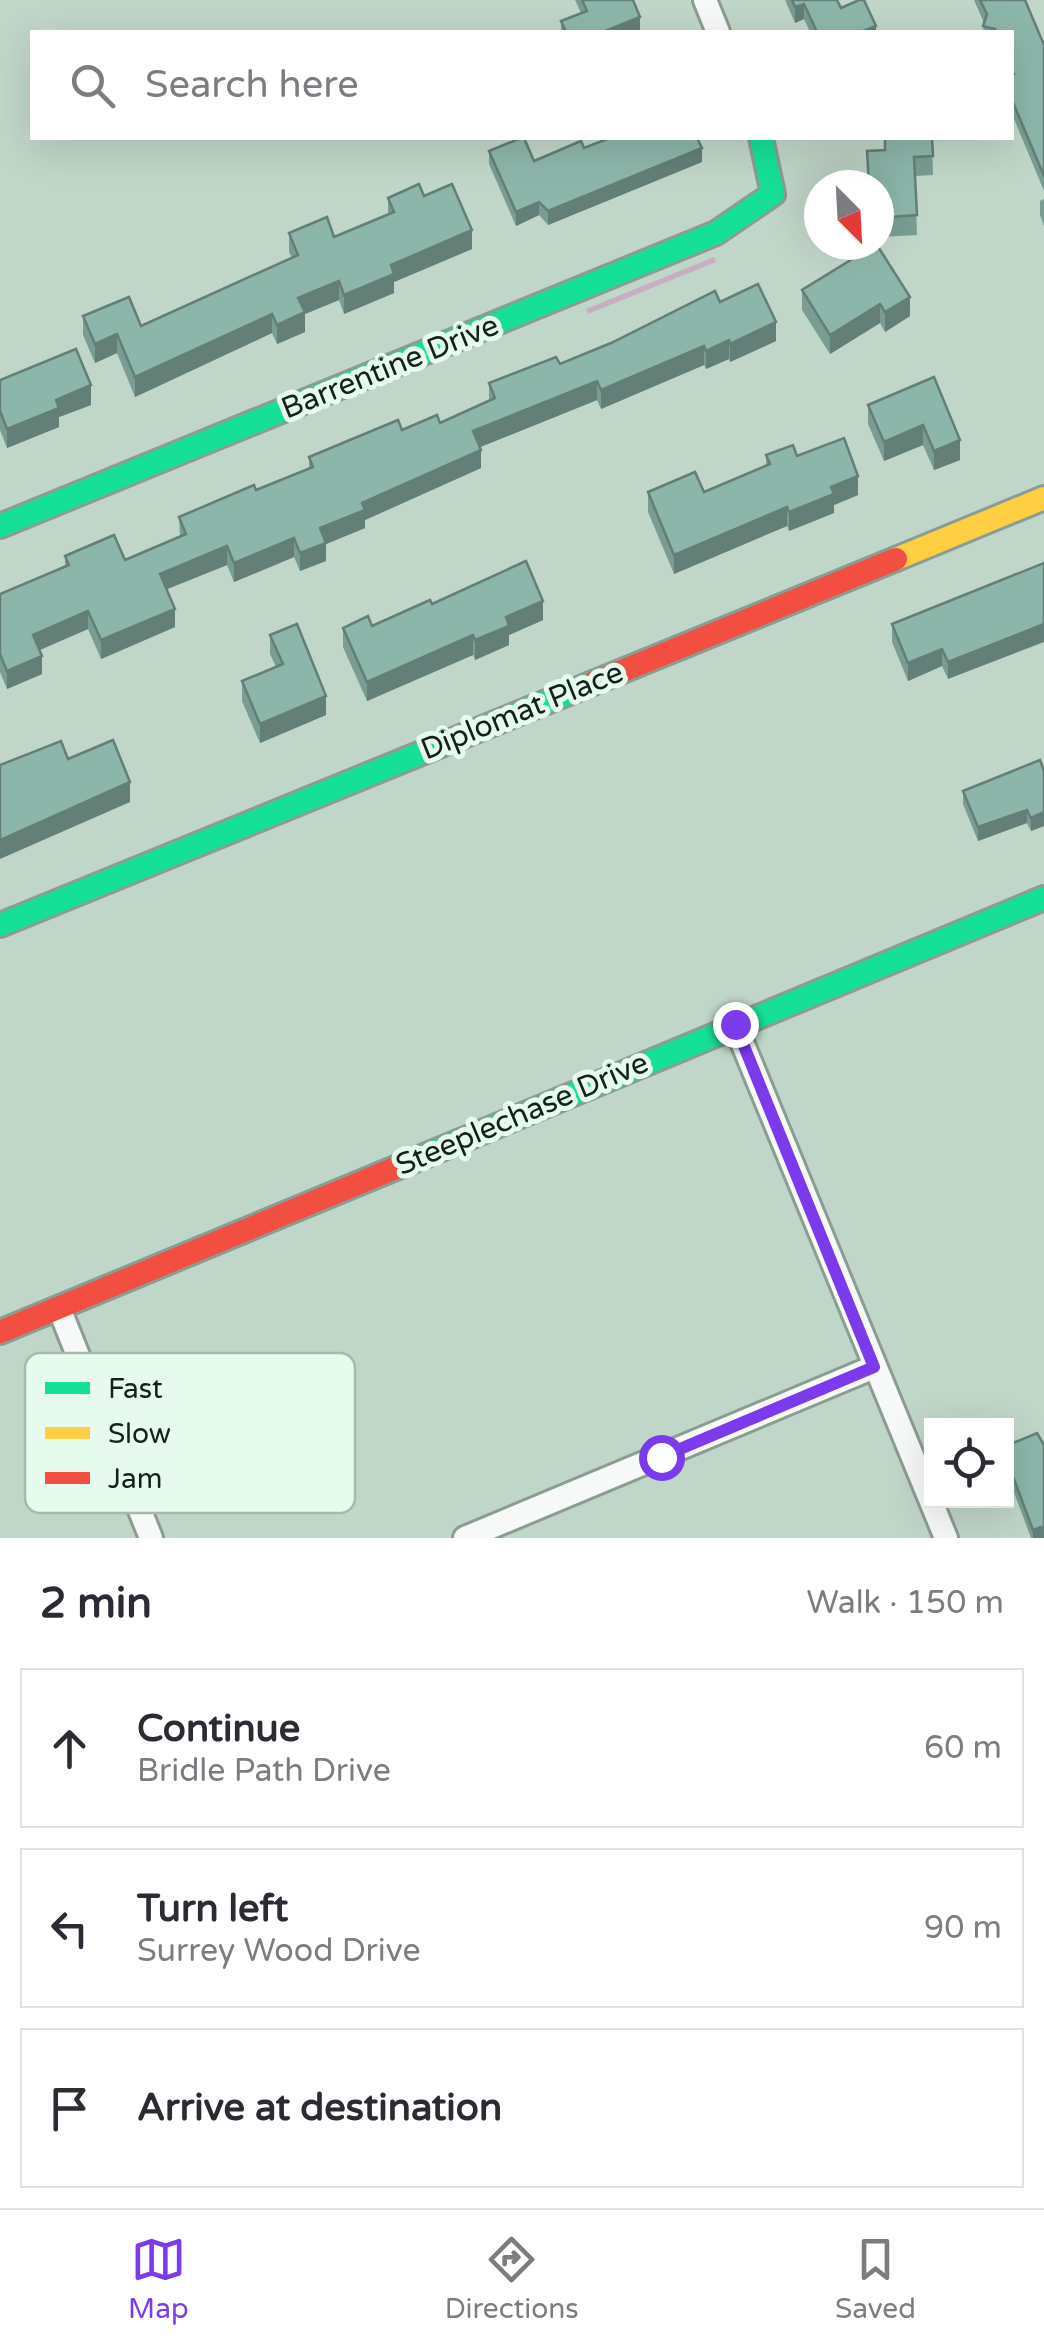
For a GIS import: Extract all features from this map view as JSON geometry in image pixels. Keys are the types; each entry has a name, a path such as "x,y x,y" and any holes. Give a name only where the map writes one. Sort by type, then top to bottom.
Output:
{"street":[{"path":"705,0 717,30"},
{"name":"Barrentine Drive","path":"0,526 724,228 773,194 762,140"},
{"name":"Diplomat Place","path":"0,924 1044,498"},
{"name":"Steeplechase Drive","path":"0,1332 1044,898"},
{"path":"735,1024 946,1538"},
{"path":"59,1308 77,1353"},
{"path":"464,1538 874,1367"},
{"path":"141,1513 151,1538"}],"shaded area":[{"path":"714,257 716,262 588,314 586,309"}],"building":[{"path":"582,0 633,0 640,17 608,30 565,30 561,21 587,11"},
{"path":"792,0 837,0 841,8 864,0 876,26 866,30 816,30 804,4 795,7"},
{"path":"980,0 1025,0 1044,45 1044,176 1014,105 1014,30 983,26 987,14"},
{"path":"525,140 534,161 581,141 584,148 605,140 698,140 702,148 548,211 539,202 516,212 489,151"},
{"path":"885,140 932,140 933,156 914,157 917,215 894,217 894,170 868,170 867,151 885,150"},
{"path":"419,184 424,196 452,184 472,230 391,265 394,274 344,295 339,281 298,298 305,312 277,325 272,314 135,377 117,334 95,344 83,316 129,297 141,326 298,255 289,233 327,217 334,237 394,212 388,198"},
{"path":"851,260 887,260 910,297 885,312 880,304 830,335 802,290"},
{"path":"758,284 776,322 730,344 729,340 706,351 704,346 601,390 597,381 473,431 481,450 362,503 365,510 320,528 326,543 300,553 294,538 234,563 227,546 160,574 175,609 101,640 88,611 33,635 42,656 7,671 0,654 0,594 69,565 65,556 114,535 125,560 186,534 179,517 254,485 256,490 313,467 309,457 398,420 402,430 437,415 440,423 495,398 489,383 556,357 560,364 715,291 720,302"},
{"path":"76,349 91,385 56,400 59,408 7,429 0,411 0,380"},
{"path":"934,377 960,440 934,451 923,425 884,442 868,405"},
{"path":"844,438 858,476 831,487 834,494 789,512 787,507 674,555 648,492 695,472 704,492 770,464 766,455 793,445 797,456"},
{"path":"526,561 543,601 506,617 509,626 475,640 473,635 367,682 343,628 368,616 372,626 430,600 432,604"},
{"path":"1044,563 1044,624 948,662 942,649 908,663 892,624"},
{"path":"297,624 326,696 260,724 242,681 283,664 270,635"},
{"path":"113,740 130,782 0,840 0,765 61,741 68,759"},
{"path":"1040,760 1044,771 1044,812 1031,818 1027,810 978,827 963,791"},
{"path":"1037,1433 1044,1445 1044,1526 1033,1530 1014,1479 1014,1443"}],"traffic: fast":[{"path":"0,526 716,233 773,194 761,140"},
{"path":"0,925 593,683"},
{"path":"398,1167 1044,898"}],"traffic: slow":[{"path":"896,559 1044,498"}],"traffic: jam":[{"path":"593,683 896,559"},
{"path":"0,1332 398,1167"}],"route":[{"path":"661,1457 874,1367 735,1024"}]}
